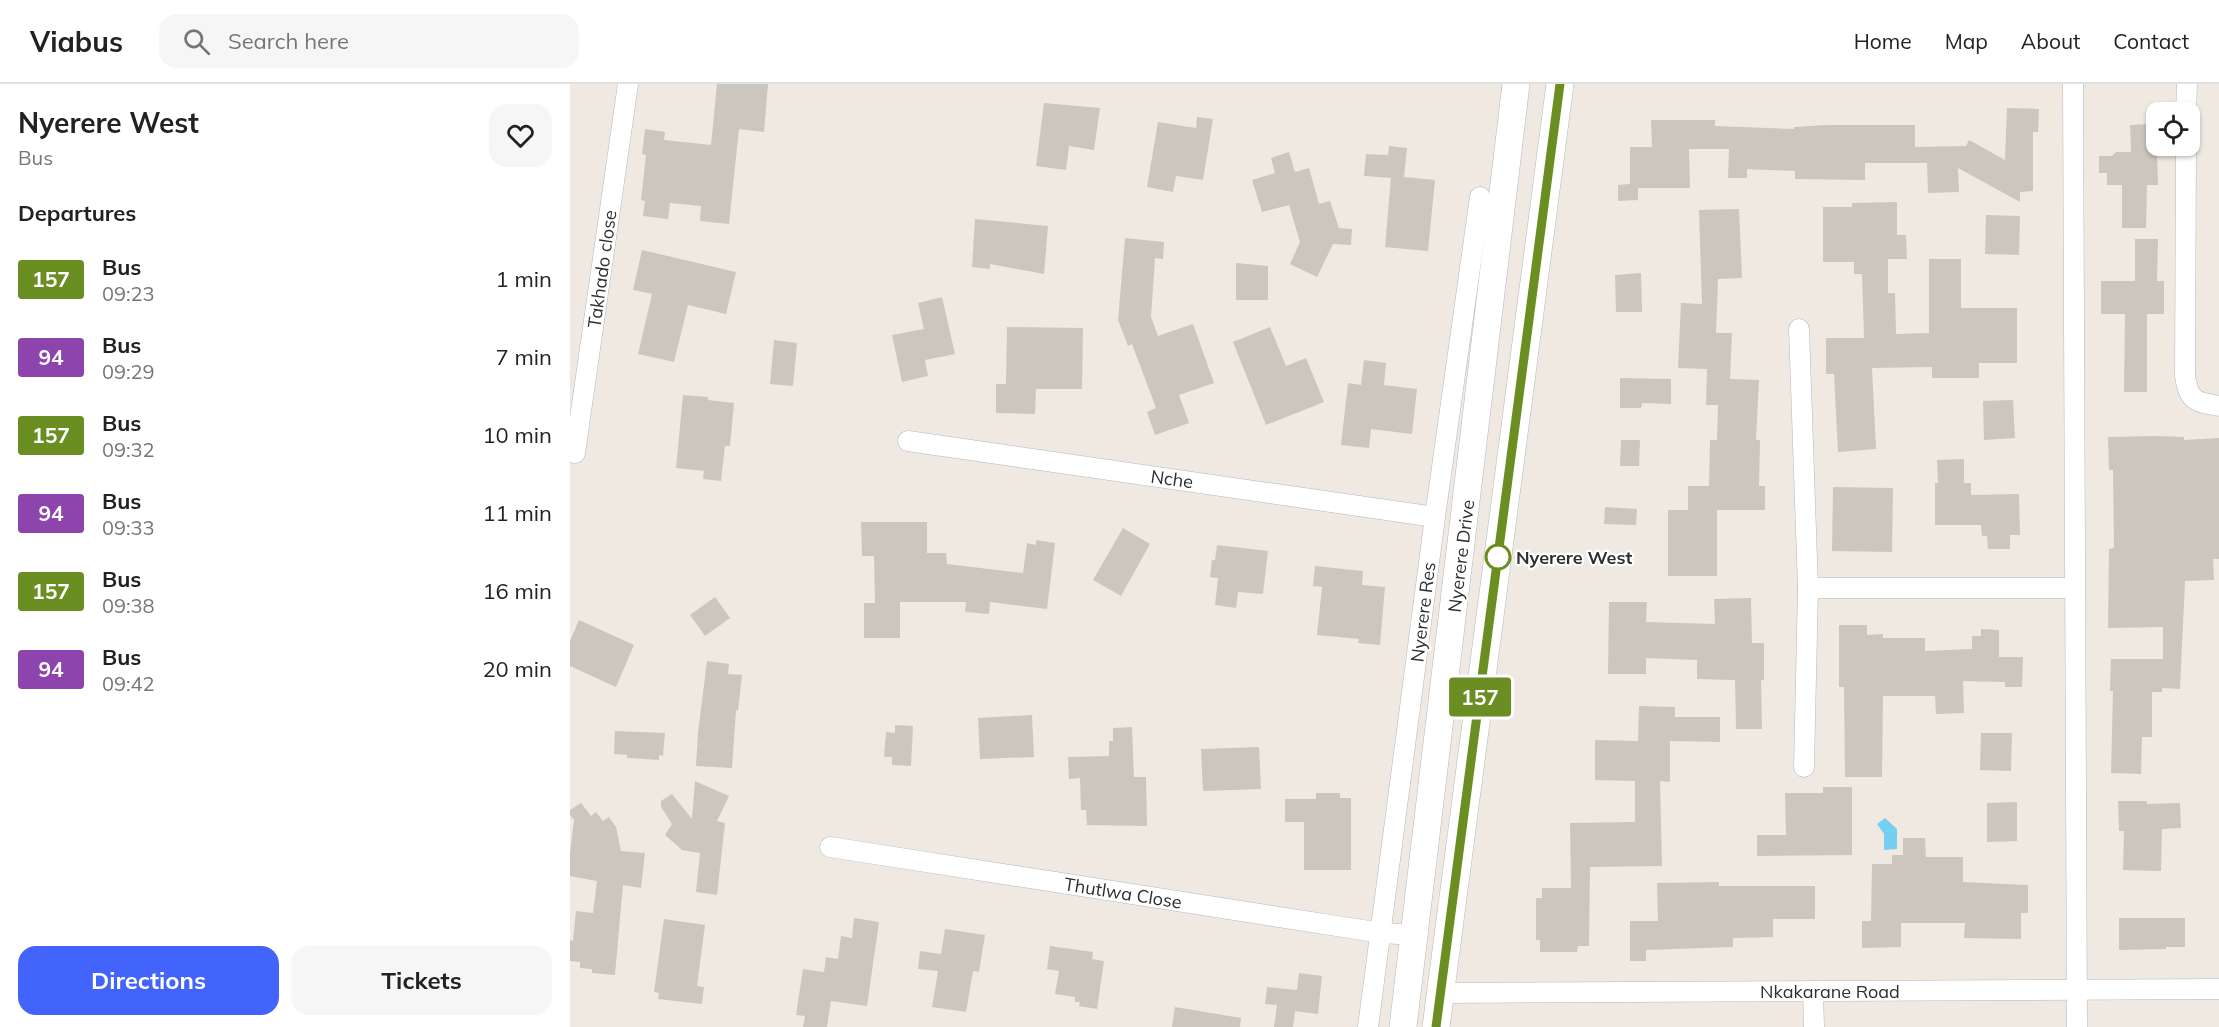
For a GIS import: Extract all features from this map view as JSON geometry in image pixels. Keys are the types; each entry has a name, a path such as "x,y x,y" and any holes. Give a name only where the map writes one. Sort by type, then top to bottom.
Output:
{"main road":[{"name":"Nyerere Drive","path":"1403,1027 1516,84"},
{"name":"Nyerere Drive","path":"1436,1027 1560,84"}],"street":[{"name":"Takhado close","path":"575,453 628,84"},
{"path":"2073,84 2077,1027"},
{"path":"2186,102 2187,84"},
{"path":"2186,156 2185,376 2187,392 2193,399 2219,406"},
{"name":"Nyerere Res","path":"1368,1027 1435,517 1480,197"},
{"path":"1799,328 1808,588 1804,767"},
{"name":"Nche","path":"908,441 1435,517"},
{"path":"1808,588 2074,588"},
{"name":"Thutlwa Close","path":"830,847 1382,933 1415,935"},
{"name":"Nkakarane Road","path":"1441,993 2219,989"},
{"path":"1813,991 1814,1027"}],"water":[{"path":"1885,818 1897,829 1897,849 1884,850 1884,834 1877,824"}],"building":[{"path":"717,84 768,84 764,132 739,129 729,224 700,221 701,206 670,203 668,219 643,216 645,201 641,200 646,155 642,154 645,129 665,132 664,140 711,145"},
{"path":"1044,103 1100,108 1094,150 1069,146 1066,170 1036,166"},
{"path":"2007,108 2039,109 2038,132 2033,132 2033,191 2020,192 2020,202 1958,168 1959,192 1928,193 1927,163 1865,163 1865,180 1795,179 1795,171 1747,169 1747,178 1728,178 1729,149 1689,149 1690,188 1638,188 1638,200 1618,201 1618,185 1630,184 1630,147 1652,147 1651,120 1715,120 1715,126 1794,129 1794,127 1826,125 1915,125 1915,147 1966,146 1969,140 2005,160"},
{"path":"1197,117 1213,119 1203,180 1176,176 1173,192 1147,187 1158,122 1196,128"},
{"path":"2146,124 2146,156 2157,156 2158,185 2147,185 2146,228 2122,228 2122,185 2107,185 2107,173 2099,173 2099,156 2112,156 2116,152 2131,152 2130,125"},
{"path":"1389,146 1407,148 1404,177 1435,180 1428,251 1385,247 1391,178 1364,176 1366,154 1388,155"},
{"path":"1289,152 1295,172 1309,168 1319,204 1330,201 1339,228 1352,229 1351,245 1333,244 1317,277 1290,264 1300,242 1289,205 1262,212 1252,180 1275,173 1271,158"},
{"path":"1897,202 1897,235 1906,235 1907,259 1888,259 1888,293 1895,293 1896,334 1929,333 1929,259 1961,259 1961,308 2017,308 2017,363 1979,363 1979,378 1932,378 1932,367 1872,368 1876,449 1838,452 1834,374 1826,374 1826,338 1864,338 1862,274 1854,274 1854,262 1823,262 1823,207 1852,207 1852,203"},
{"path":"1739,209 1742,278 1718,279 1716,333 1732,333 1730,379 1759,380 1756,440 1760,440 1759,486 1765,486 1765,510 1717,510 1717,576 1668,576 1668,510 1688,510 1688,486 1709,486 1710,440 1717,440 1718,405 1706,405 1707,369 1678,368 1681,303 1702,304 1699,210"},
{"path":"1986,215 2020,216 2019,255 1985,254"},
{"path":"975,219 1048,226 1044,274 990,264 990,269 972,267"},
{"path":"1125,238 1164,242 1163,259 1155,258 1151,317 1158,336 1193,324 1214,383 1179,395 1189,423 1155,435 1147,412 1156,408 1132,344 1128,346 1118,320"},
{"path":"2135,239 2158,239 2157,281 2164,281 2164,314 2147,314 2147,392 2124,392 2125,314 2101,314 2101,281 2135,281"},
{"path":"642,250 736,272 726,314 688,305 674,362 638,354 652,294 633,290"},
{"path":"1236,263 1268,266 1268,300 1236,300"},
{"path":"1641,273 1642,312 1616,312 1615,275"},
{"path":"942,297 955,354 925,360 928,376 902,382 892,335 924,329 918,303"},
{"path":"1007,327 1083,328 1082,389 1036,389 1035,414 996,413 996,384 1006,384"},
{"path":"1270,327 1286,366 1306,358 1324,402 1266,425 1233,342"},
{"path":"774,340 797,343 793,386 770,384"},
{"path":"1364,360 1386,363 1384,385 1417,389 1412,434 1371,429 1369,448 1341,445 1348,383 1361,385"},
{"path":"1620,378 1671,379 1671,404 1642,403 1641,408 1620,408"},
{"path":"683,395 708,397 708,400 734,403 730,446 725,446 721,481 703,479 704,471 676,468"},
{"path":"2013,400 2015,438 1984,440 1983,401"},
{"path":"2108,437 2184,437 2184,440 2219,438 2219,559 2213,559 2214,580 2185,581 2180,689 2162,688 2162,692 2152,692 2152,737 2142,737 2141,774 2111,773 2113,691 2110,691 2111,659 2163,659 2163,627 2108,628 2109,549 2114,548 2113,470 2109,470"},
{"path":"1621,440 1640,440 1639,466 1620,466"},
{"path":"1964,459 1964,483 1971,483 1971,495 2019,494 2020,535 2010,535 2010,549 1988,549 1987,536 1982,536 1981,525 1935,525 1937,460"},
{"path":"1833,487 1893,488 1892,552 1832,551"},
{"path":"1605,507 1637,509 1636,525 1604,524"},
{"path":"861,522 927,522 927,553 946,553 947,564 1023,573 1027,543 1036,545 1036,540 1055,543 1047,609 990,602 989,614 965,612 966,602 900,602 900,638 864,638 864,603 875,603 874,556 862,556"},
{"path":"1123,528 1150,544 1121,596 1093,580"},
{"path":"1217,545 1268,551 1263,594 1238,592 1236,608 1215,605 1218,578 1210,577"},
{"path":"1315,566 1363,571 1362,585 1385,587 1380,645 1358,643 1359,639 1317,635 1322,587 1313,586"},
{"path":"715,597 730,618 705,636 690,615"},
{"path":"1751,598 1752,643 1764,643 1764,680 1761,680 1762,729 1736,729 1735,680 1697,679 1697,660 1646,658 1646,674 1608,674 1609,602 1647,602 1646,622 1715,624 1714,599"},
{"path":"579,620 634,645 616,687 570,666 570,641"},
{"path":"1839,625 1867,625 1867,635 1883,634 1883,638 1925,638 1925,651 1972,649 1972,636 1981,636 1981,629 1999,630 1999,657 2023,657 2022,687 2005,687 2005,682 1963,681 1964,713 1936,714 1935,696 1883,696 1882,777 1845,777 1844,687 1839,687"},
{"path":"707,661 729,664 728,674 742,675 738,711 736,710 732,768 696,766"},
{"path":"1639,706 1675,707 1675,717 1720,717 1720,742 1670,741 1670,782 1660,781 1662,866 1590,867 1589,946 1578,946 1577,952 1540,952 1540,940 1536,940 1536,898 1542,898 1542,888 1571,888 1570,823 1635,822 1635,781 1595,780 1595,740 1638,741"},
{"path":"1032,715 1034,757 980,759 978,718"},
{"path":"895,725 913,726 911,766 892,765 892,757 884,757 886,732 895,733"},
{"path":"1132,727 1134,777 1146,777 1147,826 1087,825 1086,810 1081,810 1080,778 1069,779 1068,757 1109,756 1109,741 1113,741 1113,728"},
{"path":"615,731 665,733 663,756 659,755 659,760 627,758 627,755 614,754"},
{"path":"1981,733 2012,733 2011,771 1980,770"},
{"path":"1259,747 1261,789 1203,791 1201,749"},
{"path":"695,781 729,796 717,821 725,823 717,895 696,892 700,853 682,850 665,835 672,824 661,807 661,801 672,794 692,819"},
{"path":"1823,787 1852,787 1852,855 1757,856 1757,835 1786,835 1785,793 1823,793"},
{"path":"1316,793 1340,793 1340,798 1351,798 1351,870 1304,870 1304,822 1285,822 1285,799 1316,799"},
{"path":"2118,801 2147,801 2147,804 2180,803 2181,828 2162,829 2161,871 2123,870 2124,831 2119,831"},
{"path":"2017,802 2017,841 1987,842 1987,803"},
{"path":"581,803 591,816 596,812 603,821 609,817 616,827 621,851 645,853 641,888 623,885 615,975 592,973 592,969 580,968 580,962 570,961 570,940 573,941 576,911 593,913 597,881 570,876 574,820 570,815 570,810"},
{"path":"1903,838 1925,838 1926,857 1963,857 1963,882 2028,885 2028,913 2021,913 2021,939 1964,938 1965,923 1901,923 1901,947 1862,948 1862,921 1871,921 1872,864 1892,864 1892,855 1903,855"},
{"path":"1719,882 1719,886 1815,886 1815,919 1773,919 1773,937 1733,938 1733,947 1646,950 1646,961 1630,961 1630,921 1658,921 1657,883"},
{"path":"854,918 879,922 867,1006 831,1001 827,1027 803,1027 805,1016 796,1015 803,969 824,972 826,957 838,959 841,936 852,938"},
{"path":"2119,918 2185,918 2185,947 2119,950"},
{"path":"664,919 705,925 697,986 704,987 702,1004 658,999 659,993 654,992"},
{"path":"945,929 985,935 979,972 973,971 966,1012 932,1007 938,971 918,969 920,951 941,954"},
{"path":"1050,946 1093,952 1092,959 1104,961 1097,1009 1079,1006 1080,1002 1075,1002 1075,997 1055,994 1059,971 1047,969"},
{"path":"1299,973 1322,976 1318,1014 1295,1011 1293,1027 1274,1027 1277,1005 1265,1004 1267,987 1297,990"},
{"path":"1175,1007 1241,1018 1240,1027 1172,1027"}],"bus line":[{"name":"157","path":"1436,1027 1560,84"}],"place":[{"name":"Nyerere West","path":"1498,557"}]}
